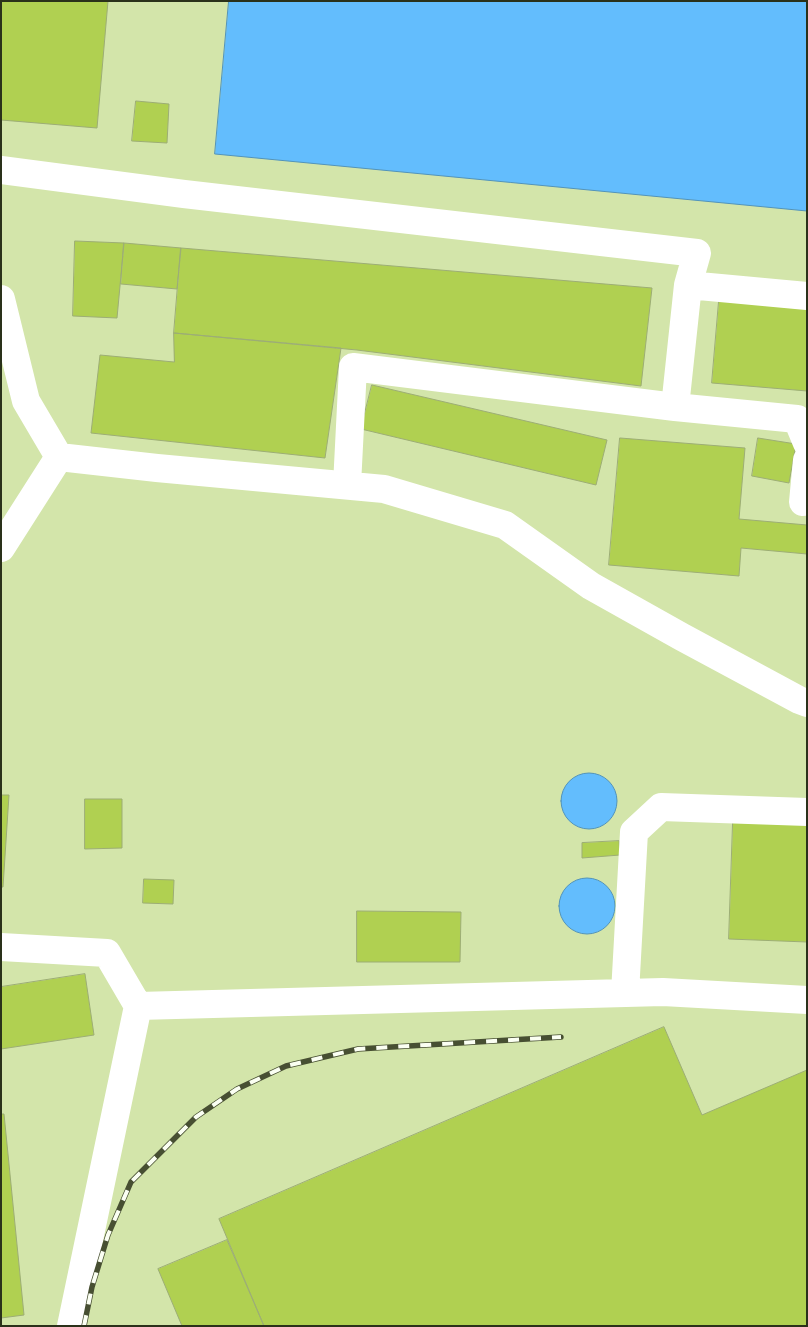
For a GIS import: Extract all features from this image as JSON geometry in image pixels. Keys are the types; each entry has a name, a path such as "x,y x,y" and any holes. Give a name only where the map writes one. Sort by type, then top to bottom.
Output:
{"lane":[{"path":"1,170 184,194 704,253 688,285 675,407"},
{"path":"688,285 807,296"},
{"path":"1,299 26,401 59,456"},
{"path":"346,485 353,367 675,407 797,419 807,443"},
{"path":"59,456 157,468 384,488 505,525 591,586 798,700 807,703"},
{"path":"1,548 59,456"},
{"path":"802,502 807,460"},
{"path":"625,993 634,832 661,806 807,812"},
{"path":"1,947 107,953 138,1006 71,1326"},
{"path":"138,1006 663,992 807,1000"}],"water":[{"path":"229,1 807,1 807,211 215,154"},
{"path":"589,773 600,775 609,781 615,790 617,801 615,812 609,821 600,827 589,829 578,827 569,821 563,812 561,801 563,790 569,781 578,775"},
{"path":"581,878 593,878 603,882 611,890 615,906 611,922 603,930 593,934 581,934 571,930 563,922 559,912 559,900 563,890 571,882"}],"building":[{"path":"1,1 108,1 97,128 1,120"},
{"path":"136,101 169,104 167,143 132,141"},
{"path":"75,241 124,243 117,318 73,316"},
{"path":"124,243 181,248 177,289 121,284"},
{"path":"181,248 652,288 641,386 357,350 174,333"},
{"path":"719,301 807,308 807,391 712,383"},
{"path":"174,333 341,348 325,458 91,433 100,355 174,362"},
{"path":"372,385 607,440 596,485 361,429"},
{"path":"620,438 745,448 739,519 807,525 807,554 741,548 739,576 609,565"},
{"path":"758,438 796,444 789,483 752,476"},
{"path":"1,795 9,795 3,887 1,887"},
{"path":"85,799 122,799 122,848 85,849"},
{"path":"733,822 807,825 807,942 729,939"},
{"path":"619,841 620,855 582,858 582,843"},
{"path":"144,879 174,880 173,904 143,903"},
{"path":"357,911 461,912 460,962 357,962"},
{"path":"85,974 94,1035 1,1049 1,987"},
{"path":"664,1027 702,1115 807,1070 807,1326 264,1326 219,1219"},
{"path":"1,1114 4,1114 24,1315 1,1318"},
{"path":"227,1240 264,1326 182,1326 158,1269"}],"railway":[{"path":"84,1326 92,1287 108,1235 131,1182 196,1117 237,1089 286,1066 358,1049 561,1037"}]}
